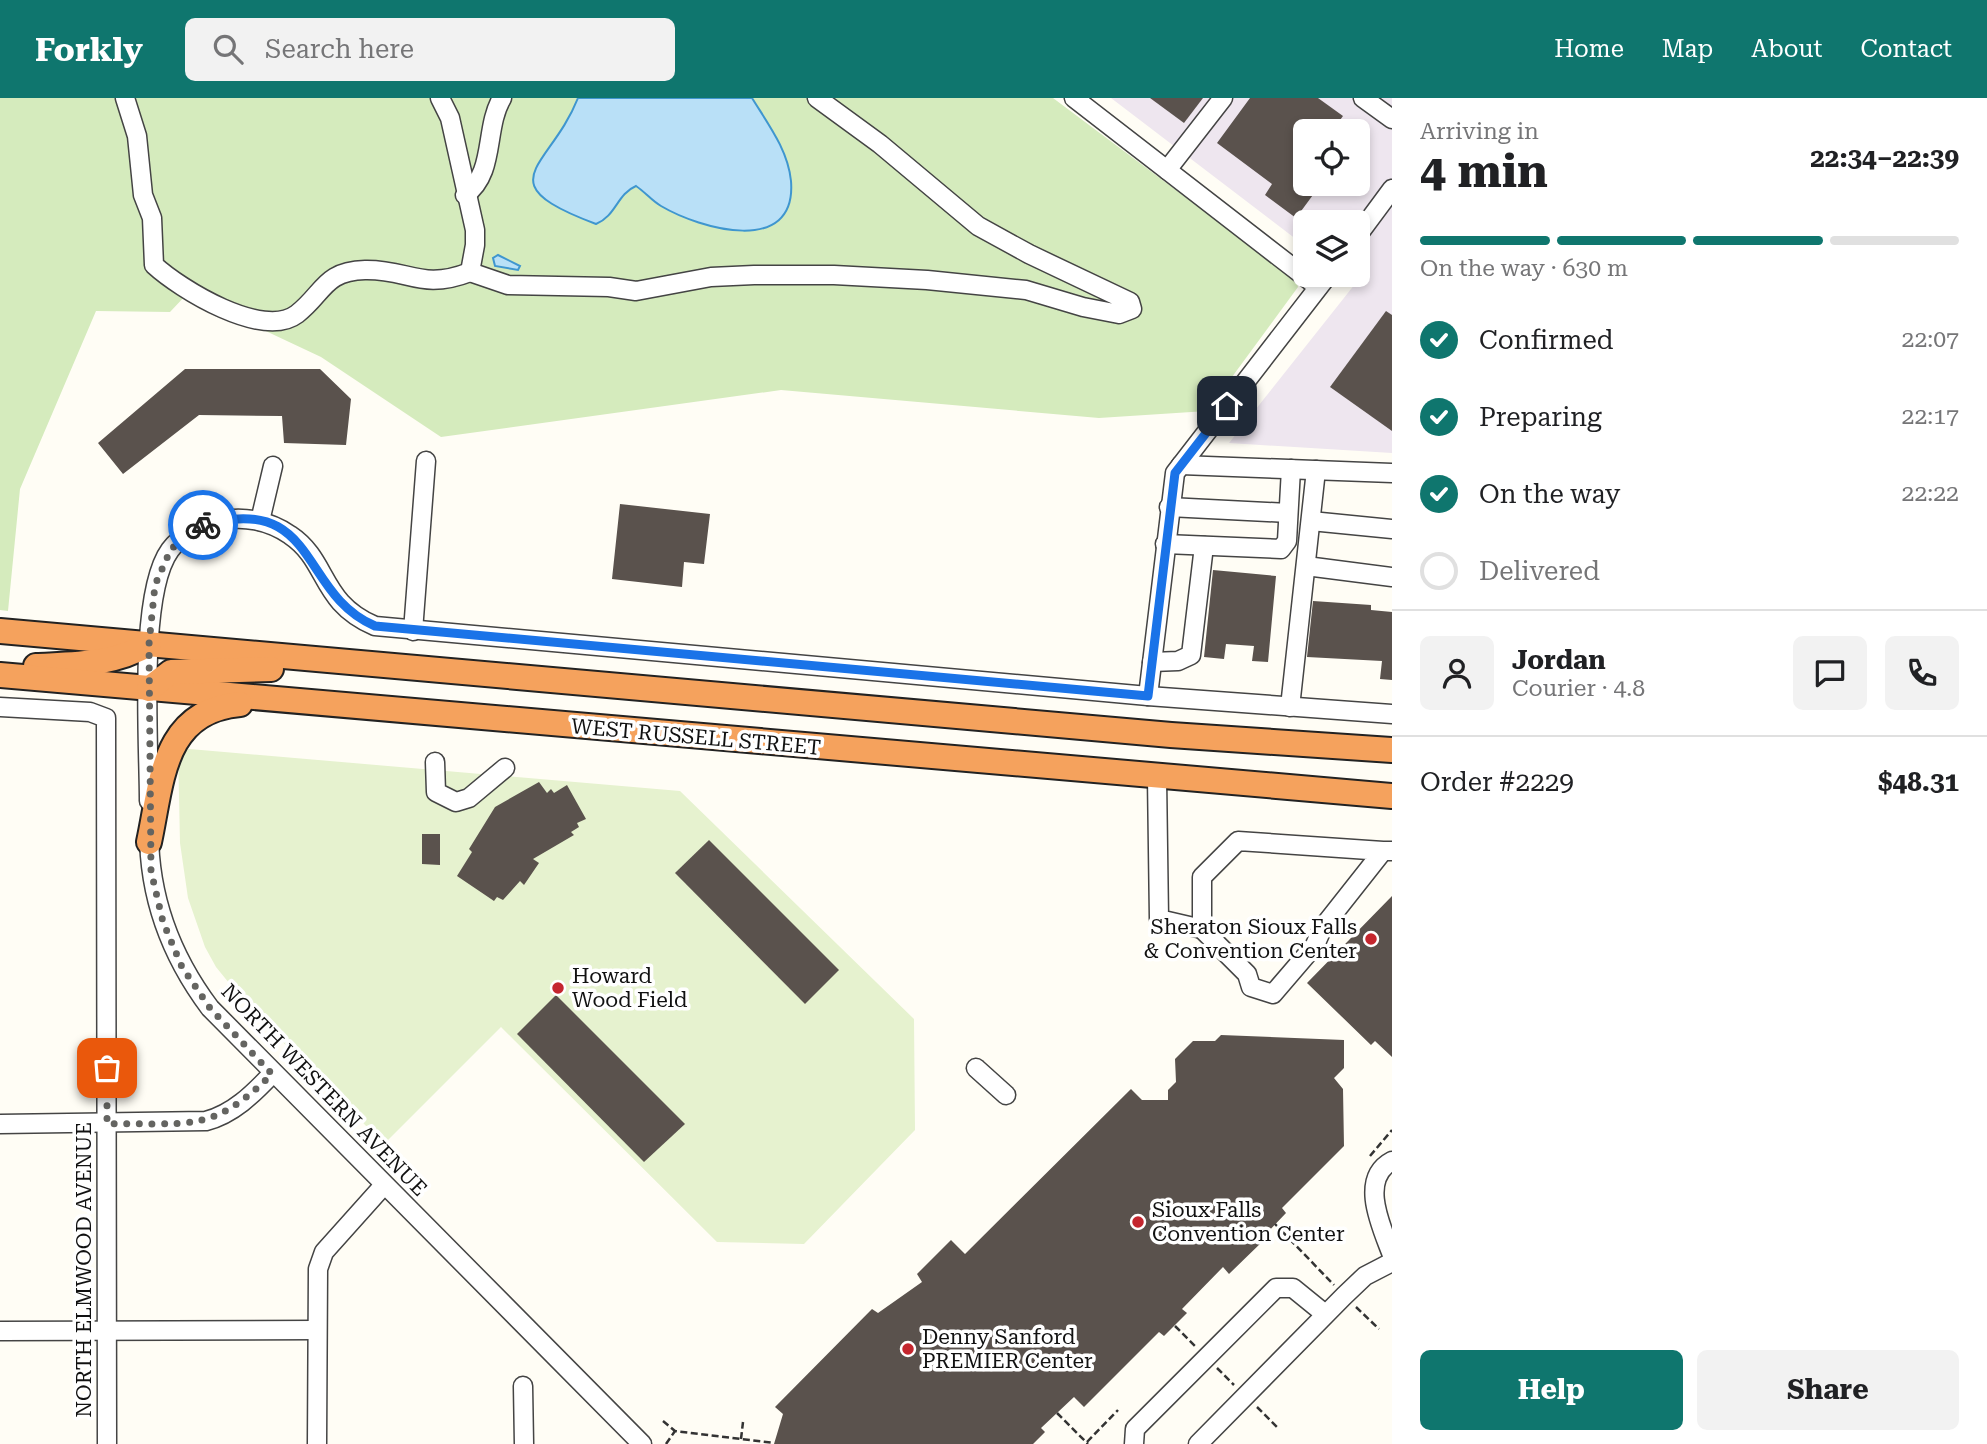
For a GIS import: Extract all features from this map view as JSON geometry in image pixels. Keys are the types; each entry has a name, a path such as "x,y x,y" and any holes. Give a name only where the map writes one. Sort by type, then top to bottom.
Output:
{"highway":[{"path":"0,631 1198,737 1392,750"},
{"path":"0,668 108,662 131,655 149,644"},
{"path":"149,689 162,677 185,670 384,665"},
{"name":"WEST RUSSELL STREET","path":"0,676 1157,778 1392,796"},
{"path":"149,842 170,753 189,723 228,705 321,704"}],"street":[{"path":"124,98 137,136 143,195 152,218 154,265 174,283 236,313 268,324 295,316 333,276 366,270 441,282 470,272 508,285 609,287 636,291 711,277 834,275 1026,289 1083,307 1119,314 1132,309 1130,302 1029,254 978,226 880,144 817,98"},
{"path":"440,98 450,118 465,195 475,230 470,272"},
{"path":"465,195 476,187 482,177 494,112 502,98"},
{"path":"1074,98 1167,170 1293,260"},
{"path":"1167,170 1223,98"},
{"path":"1363,98 1392,119"},
{"path":"1370,219 1392,189"},
{"path":"1148,696 1175,473 1318,287"},
{"path":"413,631 426,461"},
{"path":"1181,465 1392,473"},
{"path":"260,522 273,466"},
{"path":"1165,544 1282,549 1287,541 1291,469"},
{"path":"1290,707 1316,470"},
{"path":"1169,507 1289,513"},
{"path":"149,644 155,585 171,549 203,524 224,520 260,522 277,527 304,547 333,595 357,618 375,626 1148,696 1392,714"},
{"path":"1311,521 1392,529"},
{"path":"1152,662 1178,660 1191,655 1204,546"},
{"path":"1306,566 1392,577"},
{"name":"NORTH WESTERN AVENUE","path":"149,644 149,842 156,897 182,967 210,1008 272,1074 642,1444"},
{"name":"NORTH ELMWOOD AVENUE","path":"0,707 90,712 106,718 107,1444"},
{"path":"435,762 436,792 456,802 469,798 505,768"},
{"path":"1157,778 1159,919 1202,929 1247,974 1251,987 1273,994 1315,945 1323,927 1388,851"},
{"path":"1202,929 1202,877 1238,841 1388,851"},
{"path":"976,1068 1006,1095"},
{"path":"0,1124 195,1123 213,1119 249,1098 272,1074"},
{"path":"1392,1161 1377,1174 1373,1192 1392,1255"},
{"path":"317,1444 318,1269 324,1252 384,1185"},
{"path":"1198,1444 1365,1276 1392,1262"},
{"path":"1134,1444 1135,1429 1276,1288 1293,1288 1325,1314"},
{"path":"0,1331 317,1330"},
{"path":"523,1386 524,1444"}],"path":[{"path":"1370,1156 1392,1130"},
{"path":"1275,1224 1379,1329"},
{"path":"1175,1326 1279,1429"},
{"path":"1057,1413 1088,1443 1118,1410"},
{"path":"663,1421 675,1431 774,1443"},
{"path":"741,1439 743,1423"},
{"path":"666,1444 675,1431"}],"shaded area":[{"path":"1111,98 1392,98 1392,453 1229,443 1353,287 1370,287 1370,210 1293,210 1293,237"}],"green space":[{"path":"0,98 1053,98 1293,278 1293,287 1298,287 1207,411 1099,418 781,390 441,437 321,357 187,294 170,312 96,311 20,489 8,611 0,610"},
{"name":"Howard Wood Field","path":"178,748 680,791 914,1019 915,1130 804,1244 717,1242 501,1027 384,1144 251,1010 216,967 205,947 188,898 180,843"}],"water":[{"path":"578,98 752,98 786,159 791,181 789,205 779,220 763,228 743,231 721,228 678,215 658,204 636,186 625,194 608,216 596,224 562,209 542,197 534,184 534,172"},
{"path":"498,255 520,266 518,270 495,266 493,258"}],"building":[{"path":"1150,98 1203,98 1184,123"},
{"path":"1250,98 1318,98 1343,116 1341,119 1293,119 1293,196 1312,196 1302,210 1293,210 1293,216 1265,195 1272,184 1217,143"},
{"path":"1386,311 1392,315 1392,431 1330,387"},
{"path":"185,369 320,369 351,399 346,445 284,443 282,416 199,415 123,474 98,443"},
{"path":"620,504 710,514 704,564 684,562 682,587 612,579"},
{"path":"1213,570 1276,576 1268,662 1252,661 1254,646 1226,644 1224,659 1204,657"},
{"path":"1313,601 1371,605 1371,610 1392,612 1392,680 1380,679 1382,661 1307,657"},
{"path":"539,782 547,793 551,789 554,793 567,785 586,819 577,823 579,827 571,832 574,835 533,859 539,863 524,885 520,881 503,900 497,897 494,901 457,876 472,852 469,849 495,807"},
{"path":"422,834 440,834 440,865 422,864"},
{"path":"709,840 839,970 805,1004 675,873"},
{"name":"Sheraton Sioux Falls & Convention Center","path":"1392,896 1392,1057 1375,1041 1371,1045 1307,983"},
{"path":"556,995 685,1124 644,1162 517,1034"},
{"name":"Sioux Falls Convention Center","path":"1221,1035 1344,1040 1344,1068 1334,1078 1343,1089 1344,1146 1282,1208 1286,1213 1262,1238 1264,1240 1229,1274 1223,1267 1182,1309 1187,1313 1164,1336 1159,1332 1084,1407 1074,1397 1041,1428 1045,1432 1033,1444 774,1444 783,1414 775,1407 872,1309 878,1313 922,1282 917,1274 951,1240 965,1254 1131,1089 1142,1100 1168,1100 1168,1090 1176,1082 1175,1059 1193,1041 1215,1041"}],"way so far":[{"path":"107,1068 107,1124 195,1123 213,1119 249,1098 272,1074 210,1008 182,967 163,922 151,871 149,644 155,585 161,566 171,549 184,536 203,525"}],"place":[{"name":"Sheraton Sioux Falls & Convention Center","path":"1371,939"},
{"name":"Howard Wood Field","path":"558,988"},
{"name":"Sioux Falls Convention Center","path":"1138,1222"},
{"name":"Denny Sanford PREMIER Center","path":"908,1349"}],"route":[{"path":"203,525 242,519 277,527 304,547 344,608 357,618 375,626 1148,696 1171,485 1175,473 1227,406"}]}
